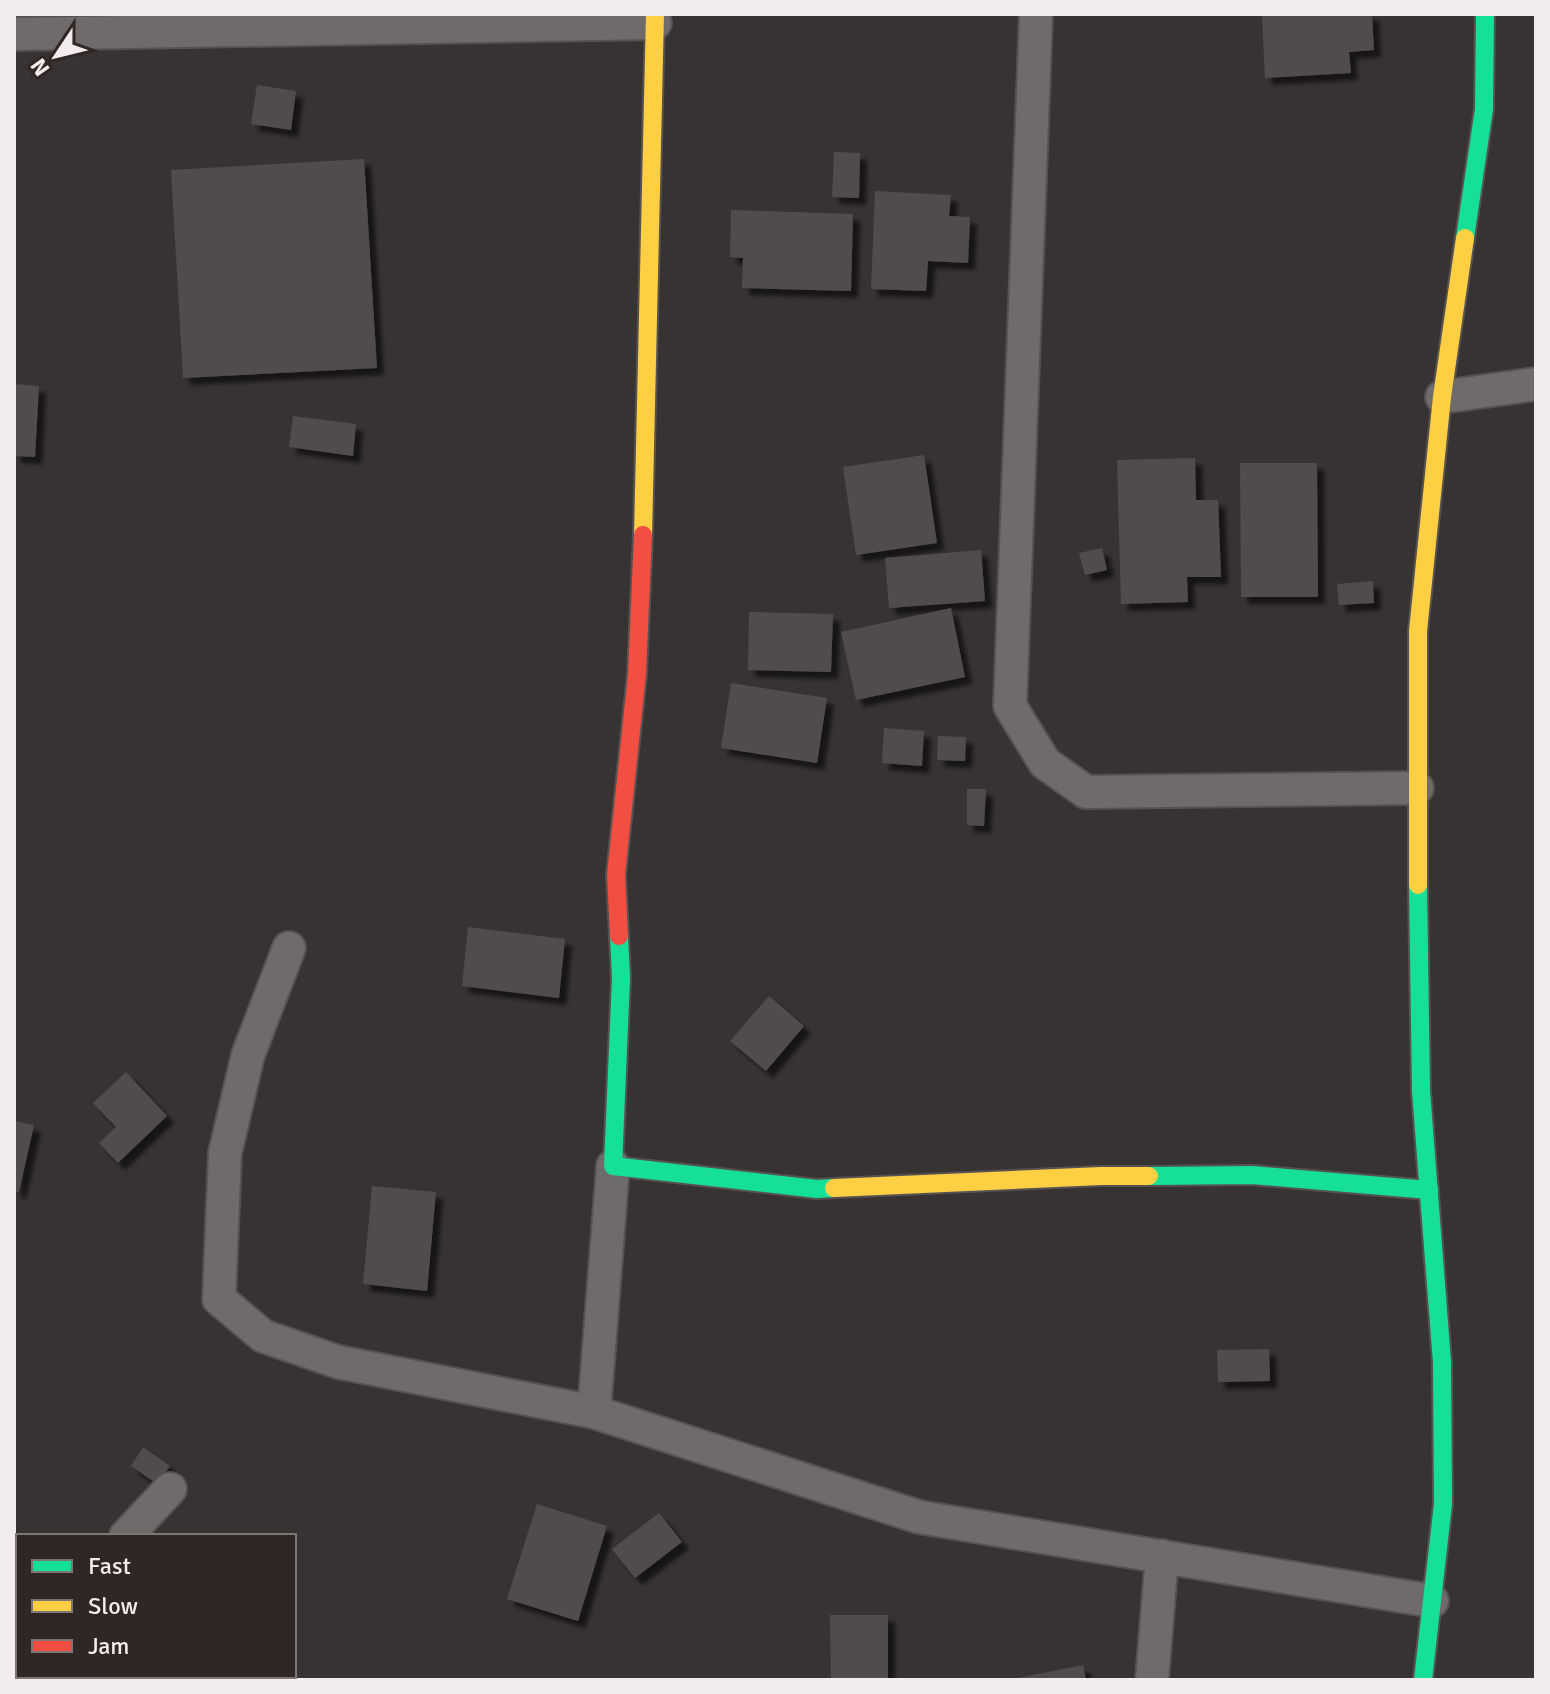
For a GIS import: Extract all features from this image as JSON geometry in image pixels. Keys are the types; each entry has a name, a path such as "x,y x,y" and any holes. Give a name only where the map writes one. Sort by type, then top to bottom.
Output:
{"street":[{"path":"1036,14 1010,706 1045,763 1086,792 1417,788"},
{"path":"1423,1680 1443,1504 1442,1378 1421,1091 1418,631 1442,397 1484,109 1485,14"},
{"path":"14,34 655,18 645,508 637,674 616,875 621,978 613,1166 594,1412"},
{"path":"1442,397 1536,384"},
{"path":"289,948 248,1055 225,1153 219,1299 263,1336 338,1362 594,1412 919,1517 1432,1601"},
{"path":"613,1166 817,1189 1101,1176 1252,1175 1429,1190"},
{"path":"128,1534 170,1489"},
{"path":"1152,1680 1162,1556"}],"building":[{"path":"1262,14 1372,14 1374,50 1349,52 1351,73 1265,78"},
{"path":"257,85 296,91 291,130 251,124"},
{"path":"834,152 860,153 859,198 832,197"},
{"path":"364,159 377,368 183,378 171,170"},
{"path":"875,191 951,195 949,216 970,217 968,263 928,261 926,291 871,289"},
{"path":"731,210 853,214 851,291 742,288 743,258 730,257"},
{"path":"14,384 39,386 35,457 14,456"},
{"path":"293,416 356,424 353,456 289,447"},
{"path":"924,455 937,543 856,555 843,467"},
{"path":"1195,458 1196,500 1218,500 1221,577 1187,577 1188,602 1121,604 1117,460"},
{"path":"1240,463 1317,463 1318,597 1241,597"},
{"path":"1102,548 1107,570 1085,575 1079,553"},
{"path":"981,550 985,601 889,608 885,558"},
{"path":"1373,581 1374,603 1339,605 1337,584"},
{"path":"951,608 965,677 856,700 841,632"},
{"path":"749,612 833,614 831,672 748,670"},
{"path":"731,683 827,698 817,763 721,748"},
{"path":"884,728 924,731 922,766 882,763"},
{"path":"938,736 966,737 965,761 937,760"},
{"path":"967,789 986,789 984,826 967,825"},
{"path":"468,927 565,939 559,998 462,986"},
{"path":"769,996 804,1026 766,1071 730,1041"},
{"path":"126,1072 167,1116 118,1163 99,1143 116,1127 93,1103"},
{"path":"14,1121 34,1125 19,1192 14,1191"},
{"path":"372,1186 436,1192 427,1291 363,1284"},
{"path":"1269,1349 1270,1381 1218,1382 1217,1350"},
{"path":"143,1447 170,1466 157,1484 131,1466"},
{"path":"537,1504 607,1526 578,1621 507,1599"},
{"path":"659,1513 682,1542 635,1578 612,1549"},
{"path":"830,1615 888,1615 888,1680 831,1680"},
{"path":"1083,1665 1086,1680 1013,1680 1013,1679"}],"traffic: fast":[{"path":"1465,238 1484,109 1485,14"},
{"path":"1418,885 1421,1091 1442,1362 1443,1504 1423,1680"},
{"path":"619,936 621,978 613,1166 817,1189 834,1188"},
{"path":"1149,1176 1252,1175 1429,1190"}],"traffic: slow":[{"path":"643,535 655,14"},
{"path":"1418,885 1418,631 1442,397 1465,238"},
{"path":"834,1188 1149,1176"}],"traffic: jam":[{"path":"619,936 616,875 637,674 643,535"}]}
